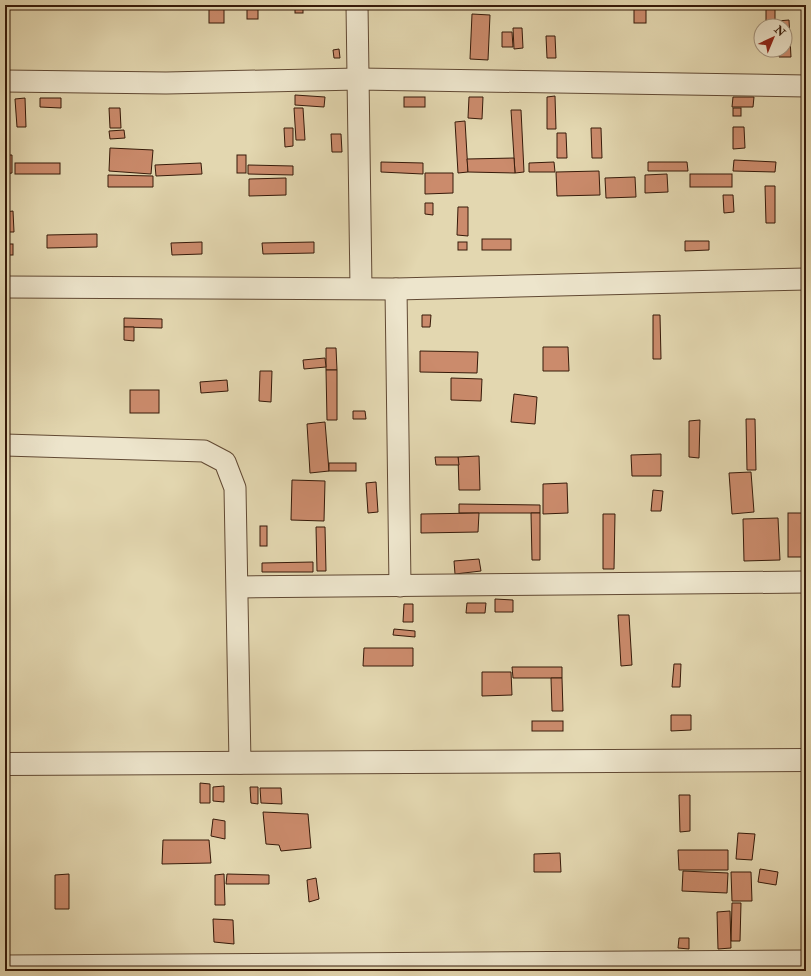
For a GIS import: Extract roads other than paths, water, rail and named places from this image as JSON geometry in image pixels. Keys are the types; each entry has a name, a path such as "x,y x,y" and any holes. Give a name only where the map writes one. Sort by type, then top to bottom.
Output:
{"street":[{"path":"357,5 361,288"},
{"path":"5,81 166,83 358,79 806,86"},
{"path":"5,286 396,289 806,279"},
{"path":"396,289 400,586"},
{"path":"5,445 204,451 225,462 235,488 240,762"},
{"path":"238,587 806,582"},
{"path":"5,764 806,760"},
{"path":"5,966 132,968 644,967 806,961"}]}
